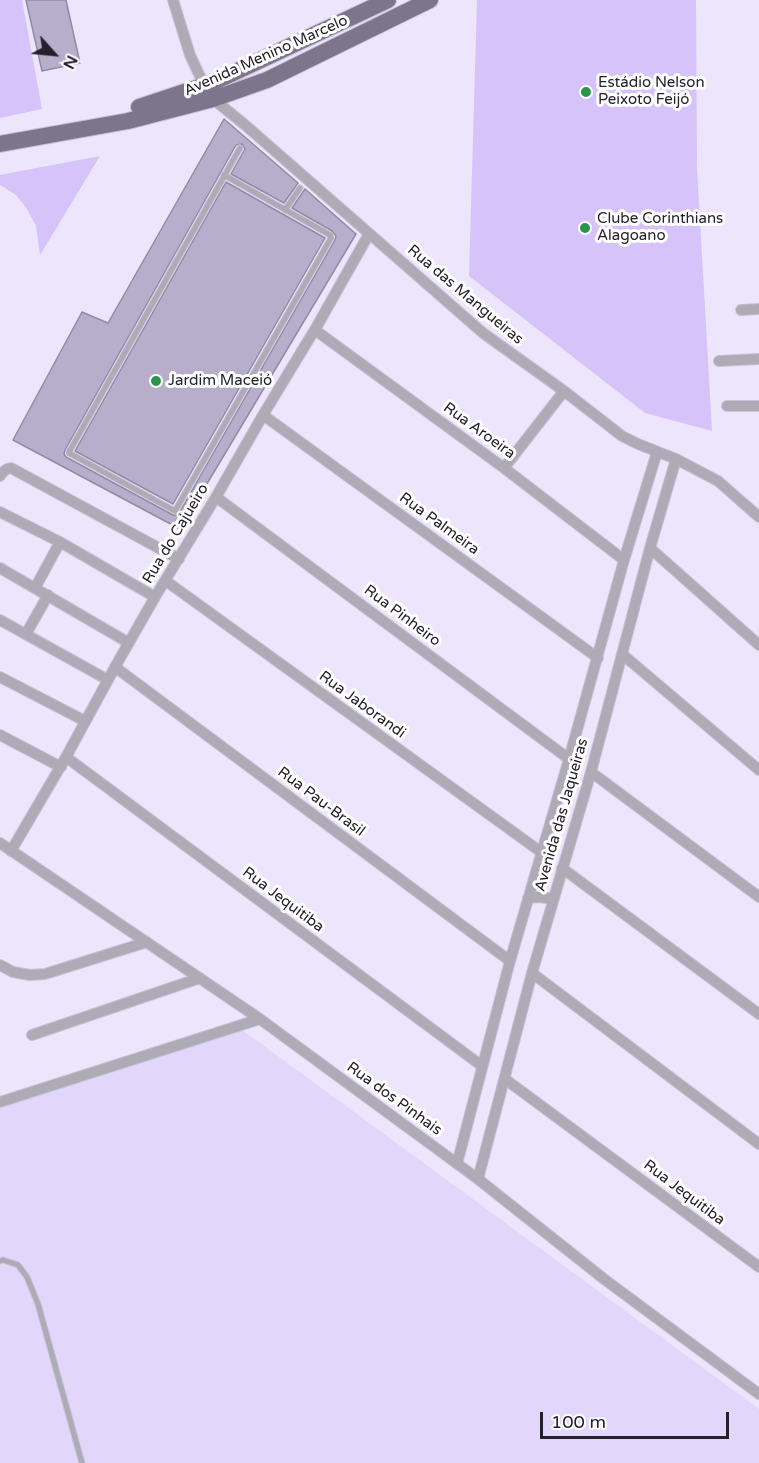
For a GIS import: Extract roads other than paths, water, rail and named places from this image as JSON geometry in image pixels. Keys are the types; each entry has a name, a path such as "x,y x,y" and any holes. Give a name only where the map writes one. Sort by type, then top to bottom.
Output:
{"main road":[{"name":"Avenida Menino Marcelo","path":"0,144 128,121 209,92 214,82 388,0"},
{"name":"Avenida Menino Marcelo","path":"0,134 45,127 267,80 430,0"}],"street":[{"path":"173,0 190,55 209,92"},
{"name":"Rua das Mangueiras","path":"209,92 304,184 369,234 483,333 564,391 621,436 676,459 718,481 759,517"},
{"name":"Rua do Cajueiro","path":"11,851 155,597 315,330 369,234"},
{"path":"741,309 759,309"},
{"name":"Rua Aroeira","path":"315,330 504,468 624,560"},
{"path":"719,361 759,359"},
{"path":"504,468 564,391"},
{"path":"727,406 759,406"},
{"name":"Rua Palmeira","path":"263,415 598,658"},
{"name":"Avenida das Jaqueiras","path":"457,1164 510,961 657,452"},
{"name":"Avenida das Jaqueiras","path":"478,1179 532,973 591,772 676,459"},
{"path":"0,476 11,468 179,559"},
{"name":"Rua Pinheiro","path":"216,497 569,759"},
{"path":"0,512 60,542 155,597"},
{"path":"35,588 60,542"},
{"path":"650,548 759,645"},
{"path":"0,568 129,643"},
{"name":"Rua Jaborandi","path":"166,581 541,852"},
{"path":"26,634 48,595"},
{"path":"0,620 108,680"},
{"path":"622,654 759,770"},
{"name":"Rua Pau-Brasil","path":"115,667 510,961"},
{"path":"0,677 85,721"},
{"name":"Rua Jequitiba","path":"0,735 63,762 482,1066"},
{"path":"591,772 759,897"},
{"name":"Rua dos Pinhais","path":"0,843 260,1019 478,1179 604,1279 759,1394"},
{"path":"562,868 759,1014"},
{"path":"528,898 553,899"},
{"path":"0,964 13,972 30,975 45,974 147,942"},
{"path":"532,973 759,1144"},
{"path":"32,1035 200,978"},
{"path":"0,1102 260,1019"},
{"name":"Rua Jequitiba","path":"505,1078 759,1267"}],"lane":[{"path":"224,175 330,235 331,238 177,509 173,510 69,452 224,175 240,148"},
{"path":"285,210 304,184"},
{"path":"0,1261 18,1264 27,1277 38,1304 82,1463"}],"place":[{"name":"Estádio Nelson Peixoto Feijó","path":"586,92"},
{"name":"Clube Corinthians Alagoano","path":"585,228"},
{"name":"Jardim Maceió","path":"156,381"}]}
